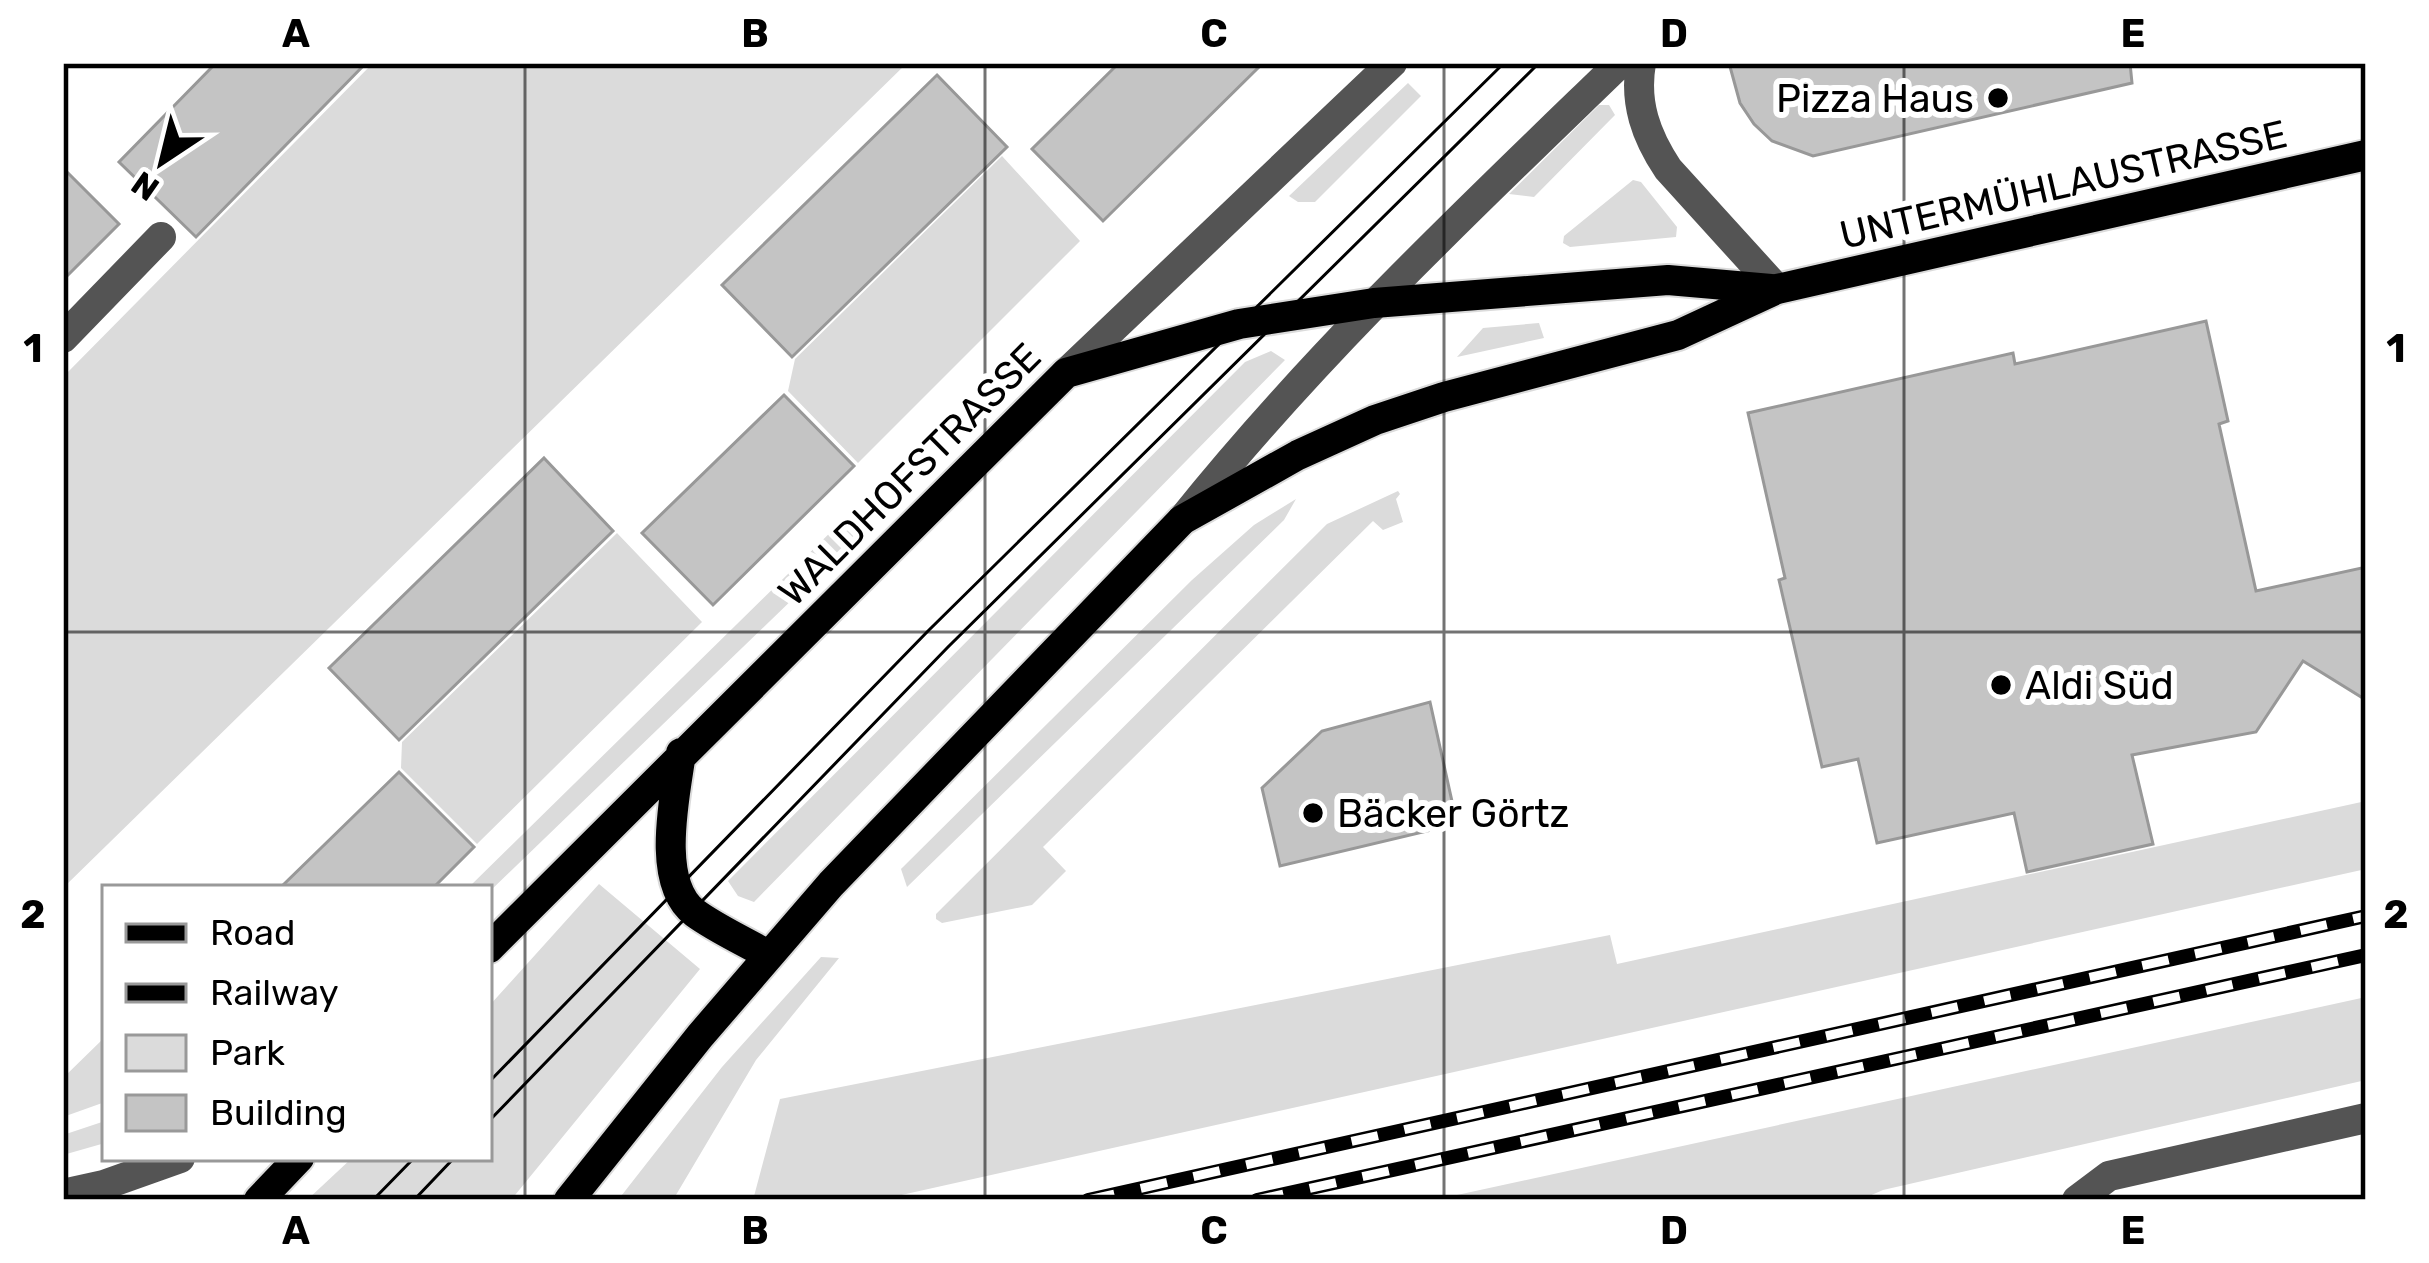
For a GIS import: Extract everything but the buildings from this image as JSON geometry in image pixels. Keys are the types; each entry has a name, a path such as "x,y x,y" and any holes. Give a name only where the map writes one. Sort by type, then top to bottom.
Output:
{"main road":[{"name":"UNTERMÜHLAUSTRASSE","path":"1182,520 1298,455 1375,420 1678,335 1778,289 2366,155"},
{"name":"UNTERMÜHLAUSTRASSE","path":"1066,373 1239,323 1374,303 1668,280 1778,289"},
{"name":"WALDHOFSTRASSE","path":"492,945 1066,373"},
{"path":"569,1200 768,955 1182,520"},
{"path":"681,753 671,826 675,890 692,911 768,955"},
{"path":"259,1200 296,1161"}],"street":[{"path":"1182,520 1261,423 1374,303 1620,63"},
{"path":"1641,63 1639,100 1654,147 1778,289"},
{"name":"WALDHOFSTRASSE","path":"1066,373 1385,67"},
{"path":"63,338 161,237"},
{"path":"2077,1200 2109,1176 2366,1118"},
{"path":"63,1194 172,1161"}],"green space":[{"path":"373,63 907,63 63,888 63,377"},
{"path":"1408,83 1421,96 1315,202 1298,202 1289,196"},
{"path":"1599,105 1609,105 1615,115 1534,197 1509,194"},
{"path":"1002,156 1080,241 858,463 788,391 795,359"},
{"path":"1633,180 1641,182 1677,227 1676,237 1570,247 1563,243 1564,236"},
{"path":"1539,323 1544,338 1457,357 1483,328"},
{"path":"1271,351 1285,360 754,902 738,896 728,881 1245,362"},
{"path":"1398,491 1403,522 1383,530 1373,521 1043,847 1066,871 1032,905 942,923 936,919 1327,524"},
{"path":"1296,499 1284,520 907,887 901,869 1192,580 1254,525"},
{"path":"842,521 857,537 492,889 492,885 471,885"},
{"path":"617,533 702,622 477,844 401,768 402,742"},
{"path":"2366,801 2366,869 879,1200 753,1200 780,1099 1610,935 1617,964"},
{"path":"599,884 700,969 511,1200 307,1200 349,1161 492,1161 492,1003"},
{"path":"821,957 839,958 756,1060 673,1200 618,1200 722,1067"},
{"path":"2366,997 2366,1080 1883,1190 1860,1200 1434,1200"},
{"path":"102,1040 102,1103 63,1117 63,1078"},
{"path":"102,1122 102,1144 63,1155 63,1135"}],"tram line":[{"path":"492,1079 928,631 1504,63"},
{"path":"492,1118 948,647 1539,63"},
{"path":"373,1200 411,1161"},
{"path":"414,1200 451,1161"}],"railway":[{"path":"1088,1200 2366,916"},
{"path":"1257,1200 2366,955"}],"place":[{"name":"Pizza Haus","path":"1998,98"},
{"name":"Aldi Süd","path":"2001,685"},
{"name":"Bäcker Görtz","path":"1313,813"}]}
